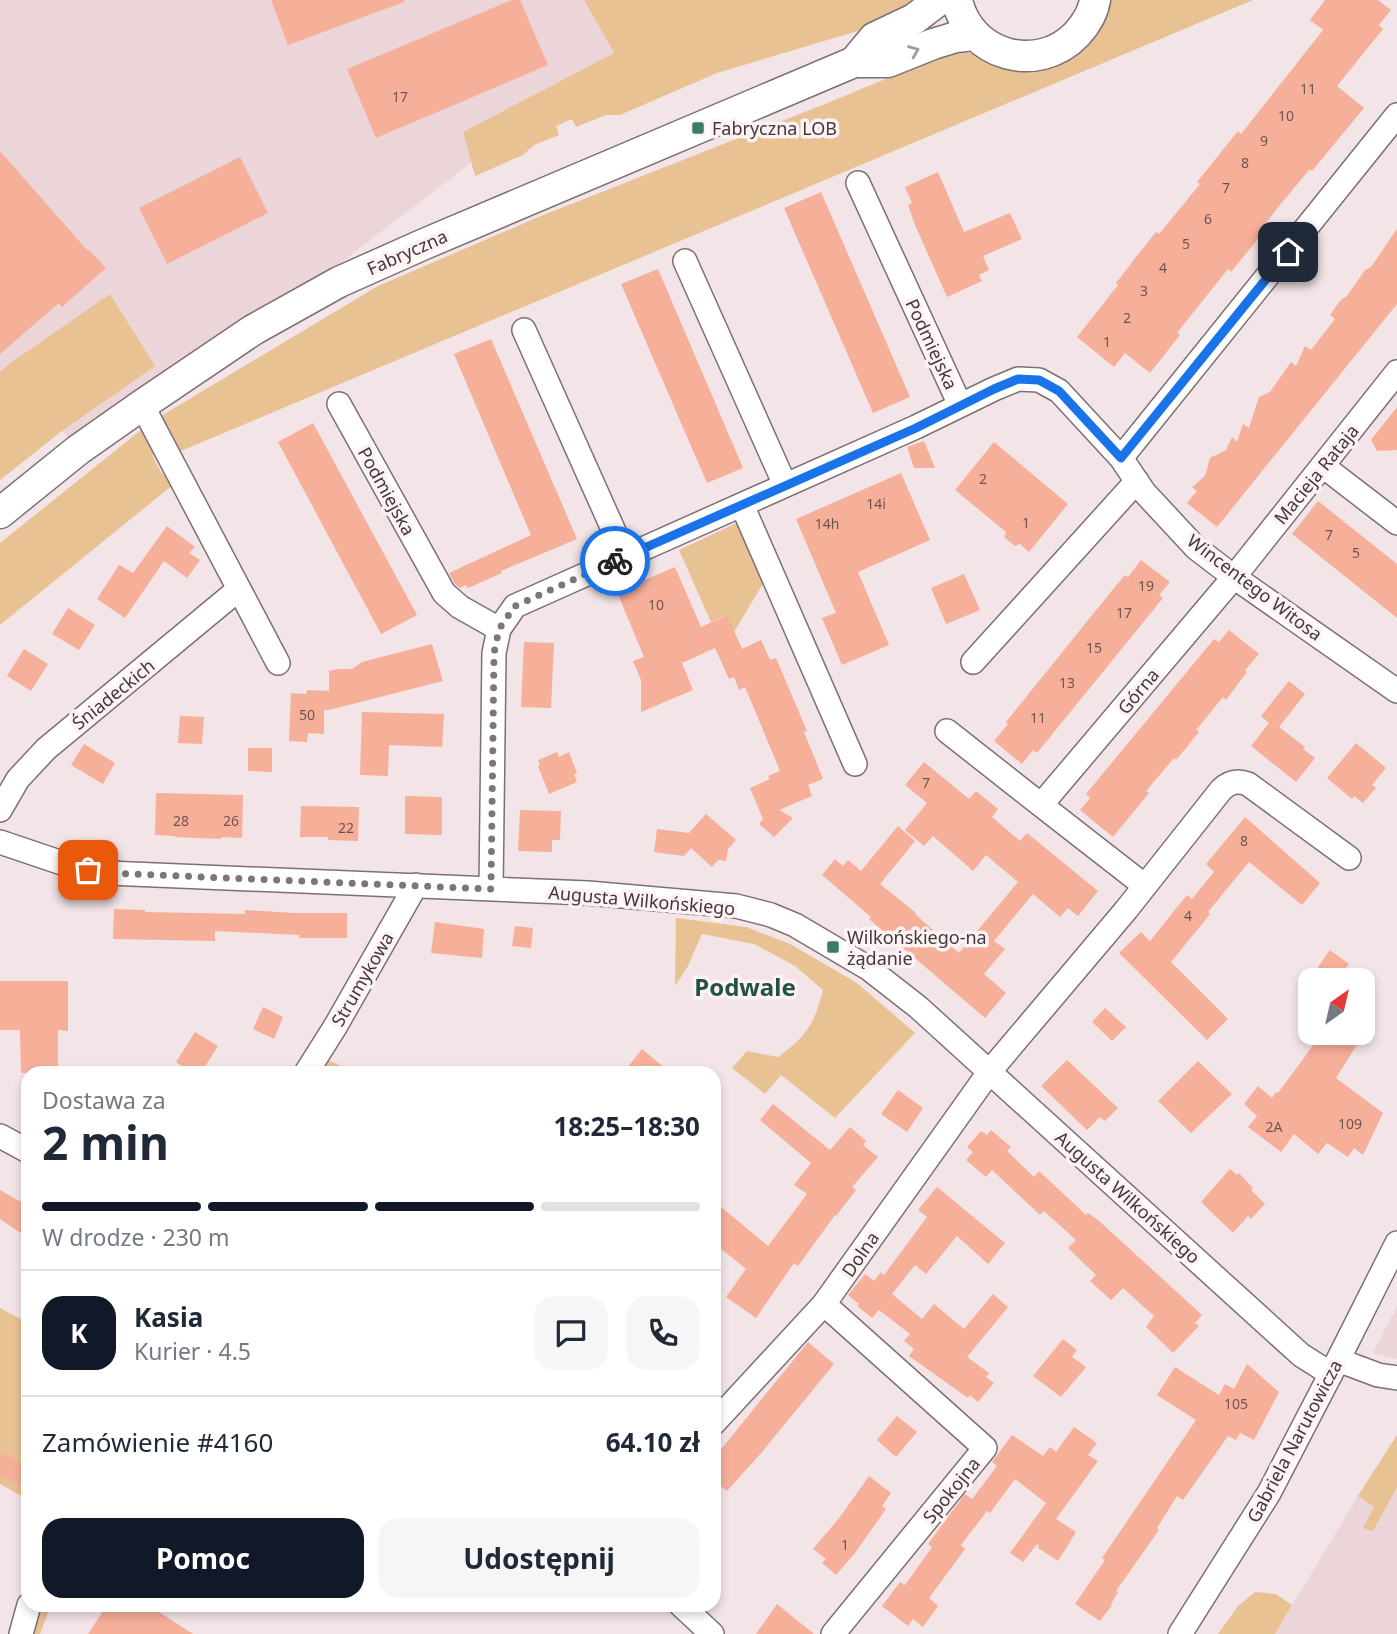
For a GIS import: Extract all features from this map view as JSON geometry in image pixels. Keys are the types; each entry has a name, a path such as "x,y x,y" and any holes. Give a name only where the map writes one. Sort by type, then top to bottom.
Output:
{"street":[{"name":"Fabryczna","path":"854,62 874,38 914,19 939,0"},
{"path":"957,0 960,13 975,35 992,48 1011,55 1032,56 1052,52 1070,41 1085,26 1095,0"},
{"name":"Fabryczna","path":"0,513 78,450 142,405 253,330 339,282 446,234 854,62 888,62 933,44 975,35"},
{"path":"1121,458 1397,115"},
{"name":"Podmiejska","path":"339,404 444,593 460,607 499,629 515,606 916,428 960,405 858,183"},
{"path":"685,261 785,485"},
{"path":"524,330 625,556"},
{"name":"Macieja Rataja","path":"1234,577 1397,372"},
{"name":"Wincentego Witosa","path":"960,405 1018,379 1039,380 1059,391 1121,458 1143,492 1196,548 1397,691"},
{"path":"142,405 278,663"},
{"path":"1323,466 1397,523"},
{"path":"973,662 1137,481"},
{"path":"742,505 855,764"},
{"name":"Górna","path":"1041,805 1234,577"},
{"name":"Śniadeckich","path":"0,810 18,779 46,749 239,589"},
{"path":"491,889 494,653 499,629"},
{"path":"947,732 1145,886"},
{"path":"990,1071 1145,886 1221,790 1233,782 1248,784 1349,858"},
{"name":"Augusta Wilkońskiego","path":"0,842 71,866 108,873 588,893 736,906 771,915 795,925 868,968 918,1007 1301,1355 1335,1367 1397,1378"},
{"name":"Strumykowa","path":"310,1066 416,885"},
{"name":"Dolna","path":"721,1415 824,1304 990,1071"},
{"path":"0,1136 21,1147"},
{"name":"Gabriela Narutowicza","path":"1180,1634 1269,1493 1397,1242"},
{"name":"Spokojna","path":"824,1304 985,1447 833,1634"},
{"path":"21,1634 27,1612"},
{"path":"688,1612 712,1634"}],"shaded area":[{"path":"0,0 584,0 614,53 253,330 78,450 9,365 0,372"},
{"path":"584,0 924,0 881,24 717,73 620,115 606,115 576,127 572,119 556,126 559,135 534,145 523,155 475,176 463,132 614,53"},
{"path":"1112,0 1253,0 169,456 152,455 161,472 174,484 0,625 0,543 151,422 378,286 541,216 953,51 977,54 1004,68 1044,69 1098,33"},
{"path":"110,294 155,366 62,431 0,480 0,372"},
{"path":"737,523 764,582 734,632 726,615 711,622 679,550"},
{"path":"676,918 746,927 790,944 857,983 915,1033 835,1118 781,1075 765,1094 732,1068 747,1051 778,1057 788,1049 808,1028 823,990 795,966 754,944 702,934 688,966 675,986"},
{"path":"317,1055 341,1066 310,1066"},
{"path":"1397,1306 1397,1359 1373,1353"},
{"path":"0,1308 21,1319 21,1496 0,1484"},
{"path":"1397,1435 1397,1634 1275,1634 1358,1496"},
{"path":"1397,1435 1397,1487 1373,1531 1363,1528 1374,1507 1358,1496"},
{"path":"1255,1592 1276,1594 1292,1605 1275,1634 1218,1634 1238,1606"},
{"path":"26,1612 48,1612 40,1634 20,1634"}],"building":[{"path":"271,0 404,0 404,2 288,45"},
{"path":"512,0 520,0 548,65 376,138 347,69"},
{"path":"1325,0 1378,0 1391,10 1379,25 1383,29 1337,86 1364,108 1279,206 1259,232 1262,234 1231,272 1228,269 1177,333 1180,335 1150,373 1125,353 1114,367 1077,337 1156,232 1159,234 1200,184 1197,182 1238,131 1241,134 1323,30 1310,20"},
{"path":"0,151 106,268 62,307 59,303 0,354"},
{"path":"240,157 268,213 167,264 139,208"},
{"path":"938,172 964,232 1010,213 1022,239 983,256 989,270 979,275 982,281 947,297 915,225 908,205 912,203 905,187"},
{"path":"821,192 910,397 873,413 784,208"},
{"path":"1397,229 1397,304 1217,527 1187,503 1197,491 1192,487 1205,476 1210,458 1226,450 1232,437 1237,442 1243,424 1249,428 1259,397 1270,392 1291,362 1296,366 1305,346 1311,350 1335,319 1330,315 1365,270 1371,267"},
{"path":"658,269 743,468 707,483 621,284"},
{"path":"491,339 577,539 468,588 466,585 460,588 449,573 531,535 454,354"},
{"path":"1397,407 1397,450 1377,451 1371,440"},
{"path":"313,423 417,615 381,634 278,442"},
{"path":"924,441 935,468 914,468 907,447"},
{"path":"994,442 1068,504 1029,552 1020,544 1015,546 1004,537 1006,532 955,490"},
{"path":"901,473 930,540 858,572 889,645 842,665 822,618 836,613 796,519"},
{"path":"1318,501 1397,564 1397,618 1292,534"},
{"path":"167,526 195,547 189,553 200,560 187,578 164,561 125,618 97,599 119,565 133,573"},
{"path":"1141,560 1170,582 1159,595 1163,598 1037,753 1033,750 1022,764 994,741 1008,724 1006,722 1114,588 1125,575 1128,577"},
{"path":"675,567 701,627 727,615 742,649 761,640 770,660 776,658 807,731 804,732 823,779 808,785 812,796 779,810 793,818 774,837 759,824 763,819 750,788 780,771 745,687 739,690 734,677 729,679 715,648 682,663 693,690 641,712 641,680 633,661 644,657 617,592"},
{"path":"964,574 980,610 946,624 931,588"},
{"path":"68,608 95,625 79,650 52,634"},
{"path":"1229,630 1259,654 1226,700 1223,697 1196,730 1199,732 1146,791 1149,793 1113,837 1080,810 1090,798 1086,794 1214,639 1219,642"},
{"path":"524,642 554,643 551,708 521,707"},
{"path":"432,644 443,681 324,710 324,734 308,733 307,742 289,741 291,693 306,694 307,690 329,691 329,671 352,669 362,662"},
{"path":"24,649 48,664 31,691 7,676"},
{"path":"1289,681 1305,694 1279,727 1315,758 1296,782 1251,746 1269,723 1261,716"},
{"path":"362,712 444,714 442,747 389,745 388,776 360,775"},
{"path":"180,716 204,717 202,744 178,743"},
{"path":"1356,743 1386,768 1372,785 1376,788 1363,803 1354,796 1352,799 1327,778"},
{"path":"84,744 115,763 103,784 71,765"},
{"path":"248,748 272,748 272,772 248,771"},
{"path":"557,752 559,757 569,752 577,773 574,774 577,782 549,794 538,760"},
{"path":"924,762 969,799 976,791 998,809 992,817 1020,841 1027,833 1098,891 1078,916 1068,908 1060,917 1033,894 994,941 1005,949 984,974 1006,993 985,1018 822,875 835,859 843,866 848,860 861,871 898,826 915,841 880,884 959,953 1018,882 986,855 973,871 933,836 924,846 905,830 927,803 905,785"},
{"path":"156,793 243,795 242,838 155,835"},
{"path":"405,796 442,797 442,835 405,834"},
{"path":"301,806 359,807 358,841 300,837"},
{"path":"520,810 561,811 560,840 552,840 552,852 518,851"},
{"path":"706,814 736,840 728,849 726,861 718,860 712,867 691,848 684,856 654,852 657,829 689,833"},
{"path":"1245,817 1320,883 1302,905 1249,862 1171,962 1228,1019 1207,1040 1119,953 1141,932 1150,941 1187,895 1192,899 1214,872 1206,864"},
{"path":"114,909 245,914 245,910 347,913 347,938 299,938 299,935 215,931 215,941 113,939"},
{"path":"435,922 484,929 482,958 431,953"},
{"path":"515,926 533,928 531,948 512,946"},
{"path":"1330,950 1349,964 1346,968 1317,968"},
{"path":"0,981 68,981 68,1031 58,1030 58,1066 21,1066 21,1073 20,1030 0,1030"},
{"path":"263,1007 283,1017 274,1039 253,1029"},
{"path":"1105,1008 1126,1027 1112,1041 1092,1022"},
{"path":"195,1032 218,1046 205,1066 182,1066 176,1062"},
{"path":"1313,1045 1357,1045 1336,1078 1383,1113 1363,1155 1354,1148 1348,1157 1327,1143 1318,1154 1294,1134 1281,1152 1248,1127 1257,1116 1244,1104 1258,1086 1272,1098"},
{"path":"642,1049 663,1066 629,1066"},
{"path":"1067,1060 1118,1108 1105,1121 1100,1117 1087,1130 1041,1086"},
{"path":"1198,1061 1232,1094 1191,1133 1158,1101"},
{"path":"898,1090 923,1108 907,1132 881,1114"},
{"path":"773,1104 830,1150 850,1127 866,1141 863,1145 878,1157 852,1187 856,1190 798,1266 794,1263 756,1318 726,1297 746,1269 721,1249 721,1207 768,1246 807,1194 794,1185 811,1163 760,1120"},
{"path":"991,1130 1011,1147 1007,1151 1034,1177 1039,1171 1086,1215 1088,1213 1098,1220 1202,1315 1195,1323 1199,1326 1173,1353 1146,1327 1154,1316 1123,1288 1111,1300 1090,1281 1096,1275 1068,1248 1076,1240 1044,1211 1040,1215 992,1170 986,1177 966,1160 973,1152 967,1147 981,1131 987,1135"},
{"path":"1230,1169 1237,1175 1239,1173 1265,1204 1251,1219 1248,1216 1233,1233 1201,1202"},
{"path":"937,1187 1005,1243 988,1264 957,1236 926,1274 915,1265 892,1294 922,1319 934,1304 964,1329 993,1294 1008,1307 967,1357 989,1373 986,1377 994,1383 978,1402 970,1395 968,1398 909,1356 914,1349 904,1341 910,1334 879,1310 872,1318 848,1295 865,1274 874,1281 881,1272 884,1275 927,1217 918,1210"},
{"path":"0,1190 21,1202 21,1233 0,1219"},
{"path":"1063,1339 1077,1350 1072,1357 1086,1367 1061,1397 1033,1376"},
{"path":"808,1342 834,1364 727,1491 721,1486 721,1449"},
{"path":"1247,1364 1279,1392 1254,1440 1240,1433 1236,1440 1228,1436 1183,1500 1177,1496 1157,1528 1159,1530 1116,1591 1118,1592 1112,1605 1100,1621 1075,1604 1105,1560 1102,1558 1196,1420 1157,1395 1175,1367 1219,1395 1225,1384 1234,1389"},
{"path":"897,1416 917,1432 896,1457 877,1440"},
{"path":"1074,1427 1097,1443 1088,1455 1098,1461 1056,1519 1076,1532 1058,1561 1038,1548 1037,1544 1023,1562 1010,1553 1046,1503 1015,1479 990,1513 987,1511 961,1545 965,1549 929,1598 938,1606 923,1627 913,1619 908,1626 882,1606 900,1582 905,1585 932,1547 928,1544 965,1494 972,1499 997,1466 992,1462 1012,1435 1043,1456 1050,1447 1056,1452"},
{"path":"0,1452 21,1462 21,1486 0,1475"},
{"path":"869,1476 891,1493 882,1506 886,1509 836,1575 822,1563 826,1559 813,1549"},
{"path":"777,1604 814,1634 756,1634"},
{"path":"102,1612 159,1612 193,1634 88,1634"}],"way so far":[{"path":"88,870 491,889 494,653 499,629 515,606 615,561"}],"place":[{"name":"Fabryczna LOB","path":"698,128"},
{"name":"Wilkońskiego-na żądanie","path":"833,947"}],"district":[{"name":"Podwale","path":"745,986"}],"route":[{"path":"615,561 916,428 1018,379 1039,380 1059,391 1121,458 1288,252"}]}
